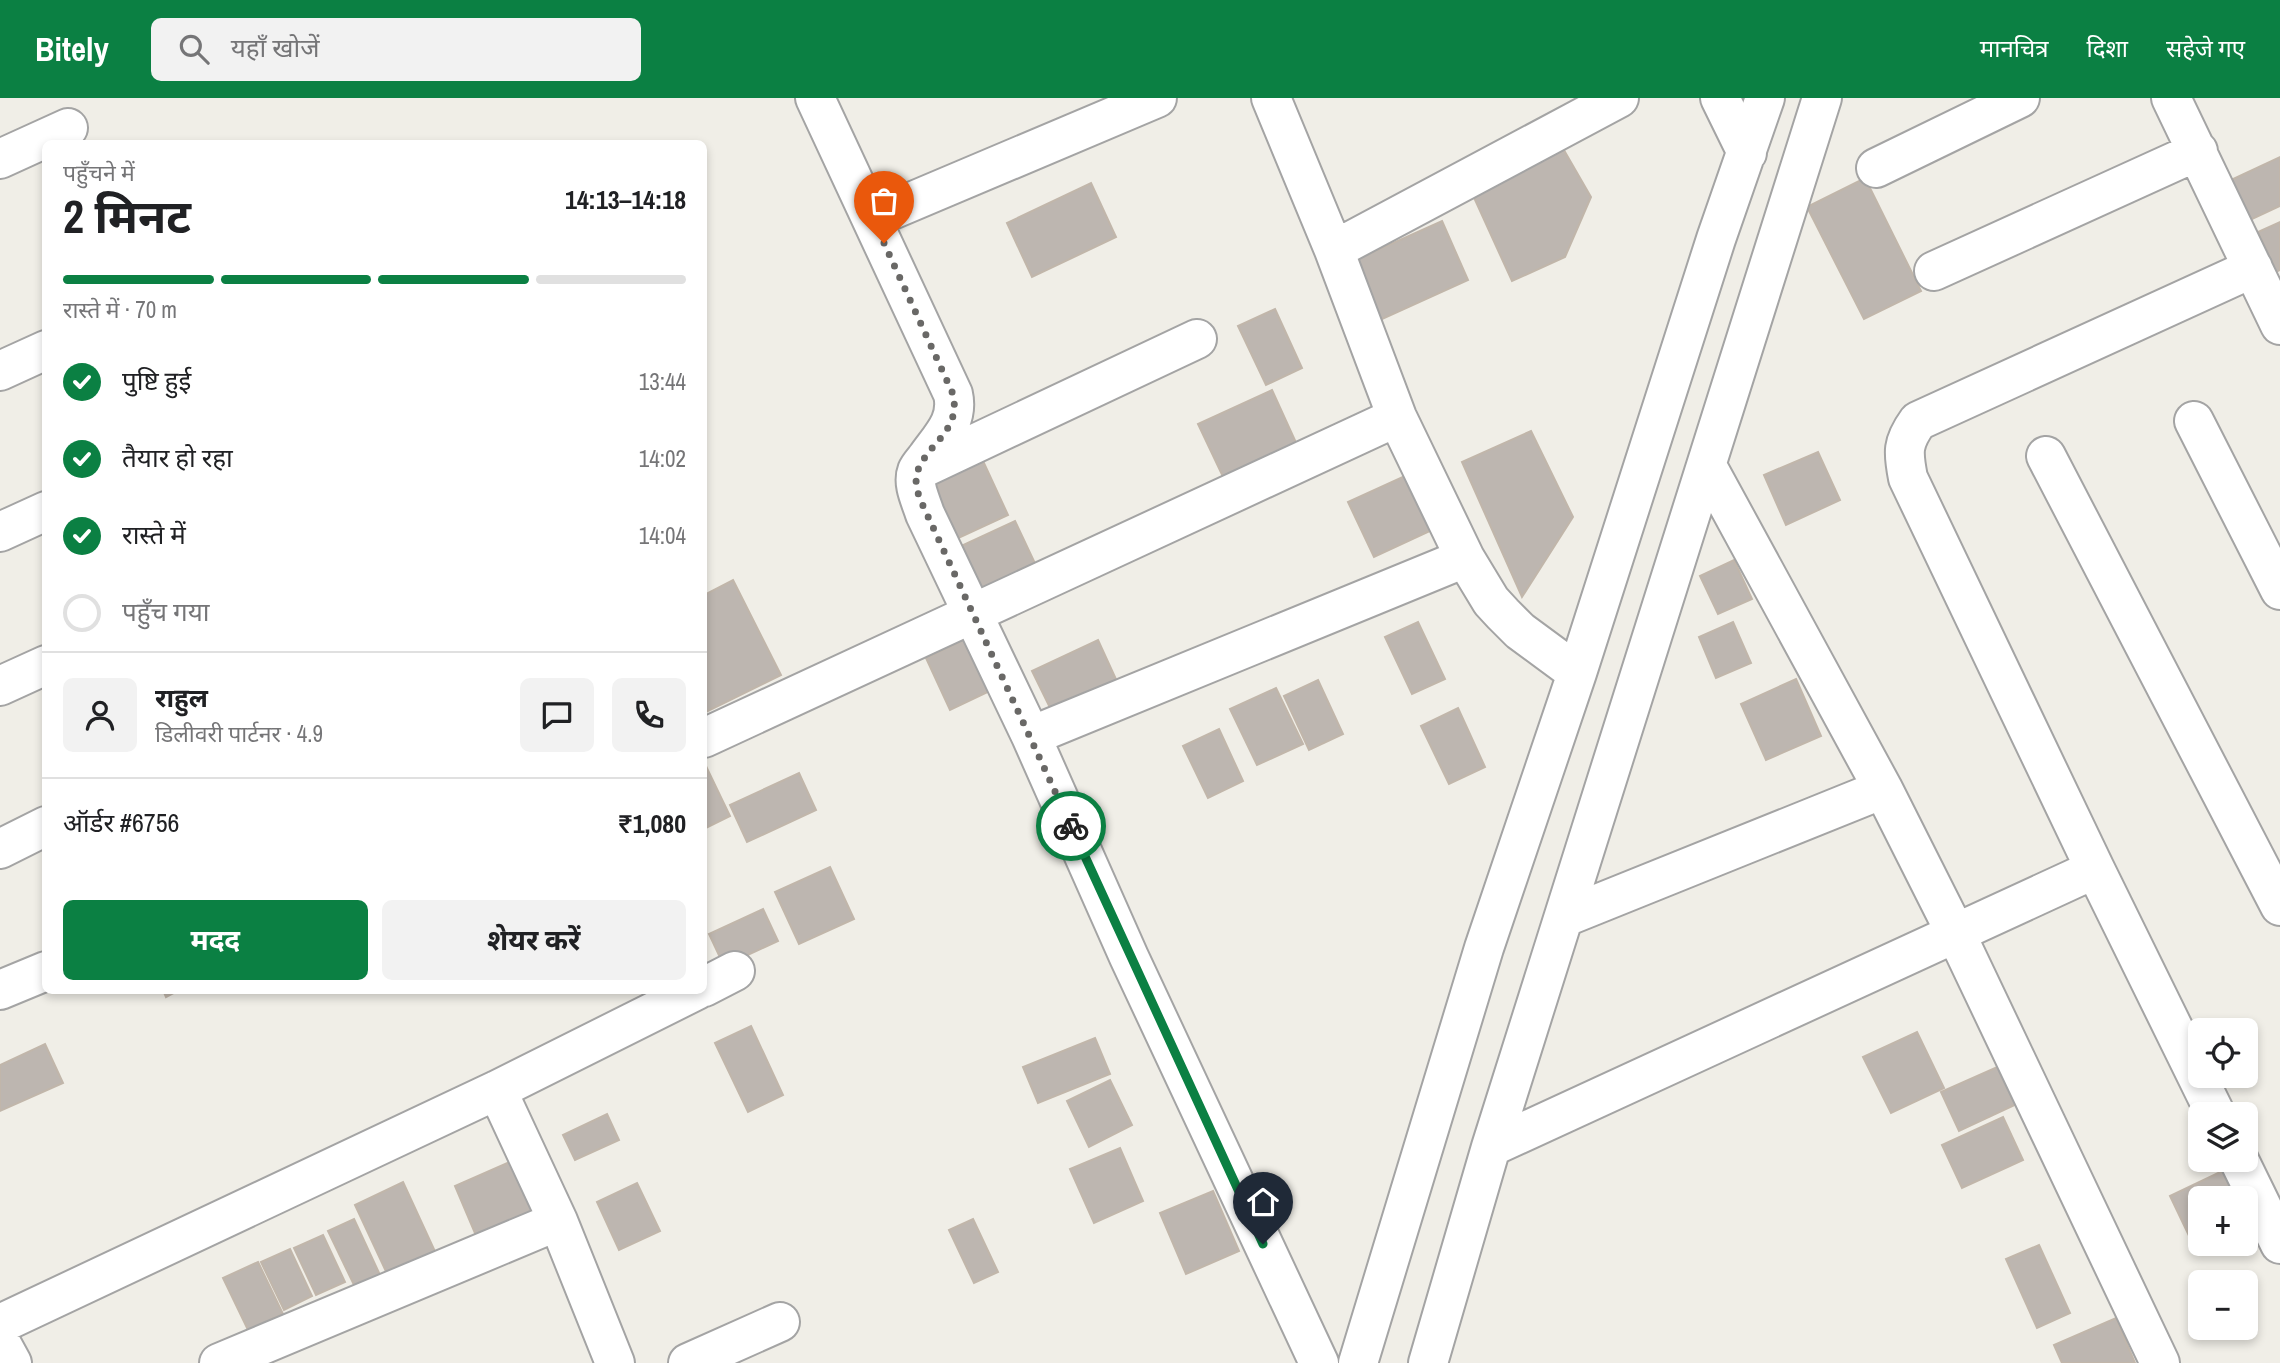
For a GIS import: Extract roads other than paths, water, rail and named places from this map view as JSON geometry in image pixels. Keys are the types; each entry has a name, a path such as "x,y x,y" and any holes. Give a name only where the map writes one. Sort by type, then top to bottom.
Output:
{"street":[{"path":"873,218 1157,98"},
{"path":"1272,98 1334,250 1397,417 1465,558 1491,601 1503,614 1520,631 1577,673"},
{"path":"1334,250 1619,98"},
{"path":"1720,98 1747,153"},
{"path":"1357,1363 1484,948 1577,673 1716,239 1765,98"},
{"path":"1428,1363 1491,1147 1822,98"},
{"path":"1876,168 2020,98"},
{"path":"2171,98 2280,325"},
{"path":"827,101 873,218 953,394 956,407 953,420 917,471 916,481 925,514 974,613 1129,957 1319,1363"},
{"path":"0,159 65,123"},
{"path":"1934,271 2198,151"},
{"path":"2210,1102 1908,478 1904,453 1908,435 1918,421 2253,268"},
{"path":"917,471 1197,340"},
{"path":"0,371 42,352"},
{"path":"707,737 1397,417"},
{"path":"2194,421 2280,590"},
{"path":"2046,456 2280,906"},
{"path":"1707,466 1883,789 1956,934 2160,1363"},
{"path":"0,532 42,513"},
{"path":"1031,736 1465,558"},
{"path":"0,686 42,667"},
{"path":"1565,917 1883,789"},
{"path":"0,849 42,828"},
{"path":"1491,1147 2095,869"},
{"path":"0,990 42,973"},
{"path":"0,1324 497,1090 689,994"},
{"path":"497,1090 558,1221 615,1363"},
{"path":"2245,1172 2280,1244"},
{"path":"219,1363 558,1221"},
{"path":"688,1363 780,1322"},
{"path":"0,1341 12,1363"}]}
